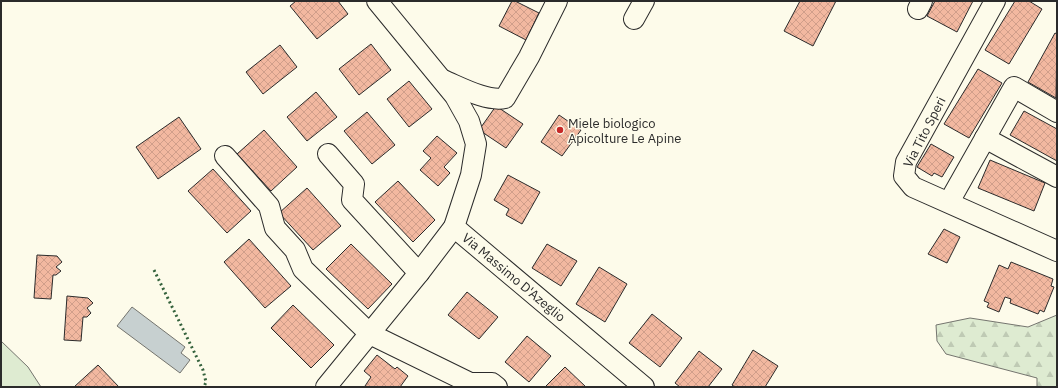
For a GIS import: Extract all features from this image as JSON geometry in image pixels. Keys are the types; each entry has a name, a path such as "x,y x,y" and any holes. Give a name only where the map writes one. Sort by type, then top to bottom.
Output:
{"street":[{"name":"Via Massimo D'Azeglio","path":"377,1 455,96 469,121 476,144 471,175 454,227 644,387"},
{"path":"441,79 490,98 505,98 529,57 557,1"},
{"path":"634,19 644,1"},
{"name":"Via Tito Speri","path":"995,1 904,166 904,176 910,184 1057,251"},
{"path":"949,202 1014,87 1057,112"},
{"path":"985,138 1057,177"},
{"path":"328,154 354,184 352,200 419,273"},
{"path":"225,156 269,206 275,228 295,250 303,269 370,334 470,383 492,383 497,387"},
{"path":"326,387 419,273 454,227"}],"green space":[{"path":"1057,315 1057,387 1037,387 1037,378 946,354 937,341 936,325 970,318 1028,327"},
{"path":"1,341 28,367 41,387 1,387"}],"shaded area":[{"path":"132,307 185,347 181,353 190,360 180,373 117,326"}],"building":[{"path":"296,1 338,1 348,14 317,39 290,6"},
{"path":"512,1 515,1 539,13 526,40 499,26"},
{"path":"800,1 836,1 813,46 784,31"},
{"path":"935,1 973,1 957,32 927,16"},
{"path":"1015,1 1029,1 1042,9 1009,64 985,50"},
{"path":"1055,33 1057,34 1056,98 1028,82"},
{"path":"371,44 391,70 359,95 339,69"},
{"path":"280,45 297,67 263,94 246,72"},
{"path":"978,69 1002,83 969,138 944,124"},
{"path":"409,81 432,109 409,127 387,99"},
{"path":"316,92 337,117 307,141 287,117"},
{"path":"496,106 523,124 506,148 479,130"},
{"path":"1024,111 1057,129 1057,161 1010,135"},
{"path":"367,112 395,145 372,164 344,131"},
{"path":"559,115 581,130 562,156 541,142"},
{"path":"179,117 201,149 158,179 136,147"},
{"path":"264,130 297,167 271,191 237,154"},
{"path":"437,136 457,153 444,167 450,173 438,186 420,170 431,158 423,151"},
{"path":"931,144 954,157 942,177 934,173 932,176 917,167"},
{"path":"990,160 1045,183 1034,211 978,188"},
{"path":"213,169 251,211 227,233 188,191"},
{"path":"508,175 540,192 522,224 506,215 509,209 494,200"},
{"path":"398,181 435,220 413,242 375,202"},
{"path":"307,188 341,226 313,250 279,213"},
{"path":"944,229 960,237 947,263 928,254"},
{"path":"249,239 291,286 265,308 224,262"},
{"path":"351,244 392,284 368,309 326,269"},
{"path":"547,244 577,261 561,286 532,268"},
{"path":"37,255 57,256 62,262 56,267 61,271 56,275 53,275 51,299 34,298"},
{"path":"1011,262 1053,279 1051,286 1054,287 1044,312 1040,310 1038,314 1010,303 1011,299 1005,297 999,312 987,307 989,303 984,301 999,265 1008,269"},
{"path":"599,267 627,284 605,322 576,304"},
{"path":"467,292 498,317 479,339 448,315"},
{"path":"67,296 88,298 93,303 87,308 91,313 87,317 83,317 81,341 64,340"},
{"path":"293,305 334,345 311,368 271,328"},
{"path":"652,314 682,338 660,367 629,343"},
{"path":"527,336 551,356 529,382 505,362"},
{"path":"753,350 778,366 765,387 735,387 732,385"},
{"path":"699,351 722,369 708,387 680,387 675,383"},
{"path":"377,355 395,369 397,367 408,376 400,387 365,386 371,377 364,371"},
{"path":"98,365 119,387 74,387"},
{"path":"565,367 586,387 545,387"}],"hedge":[{"path":"154,270 203,370 206,382 204,387"}],"place":[{"name":"Miele biologico Apicolture Le Apine","path":"560,130"}]}
